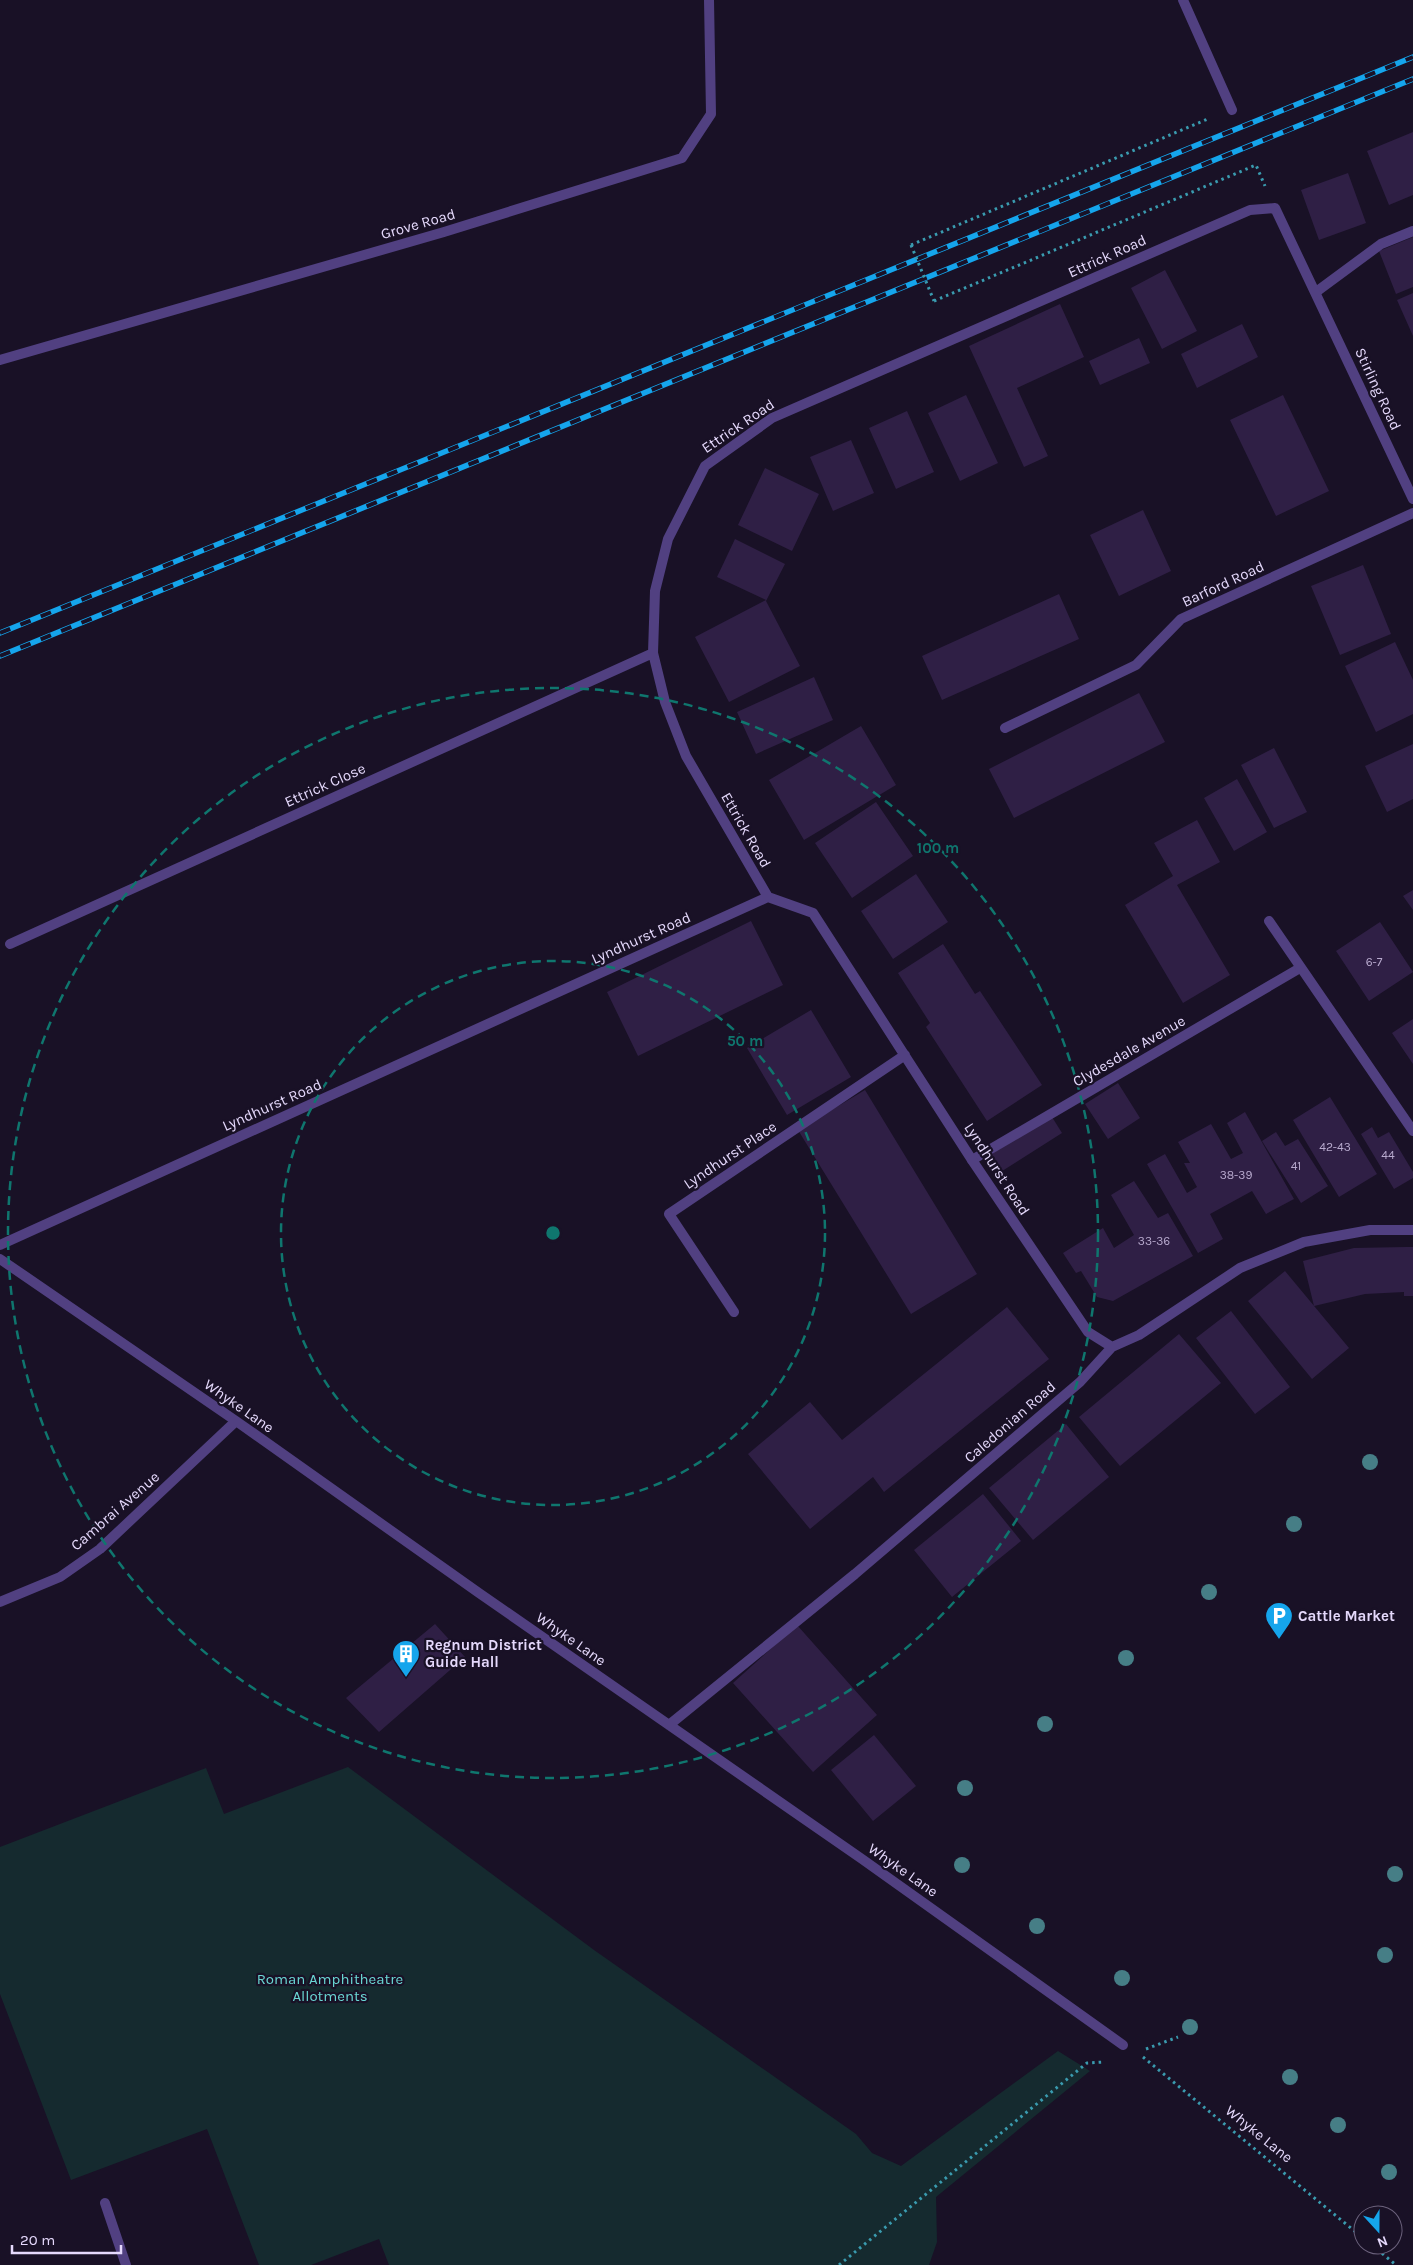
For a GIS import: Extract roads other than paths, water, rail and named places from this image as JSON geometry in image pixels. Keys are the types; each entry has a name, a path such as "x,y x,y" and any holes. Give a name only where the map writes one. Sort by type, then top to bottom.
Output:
{"street":[{"name":"Grove Road","path":"0,360 444,232 682,158 711,114 708,0"},
{"path":"1184,0 1232,110"},
{"name":"Stirling Road","path":"1275,208 1413,499"},
{"name":"Ettrick Road","path":"768,898 686,756 665,702 653,653 655,591 668,539 705,466 772,418 1250,210 1275,208"},
{"path":"1316,292 1381,244 1413,231"},
{"name":"Barford Road","path":"1005,728 1136,665 1181,619 1413,513"},
{"name":"Ettrick Close","path":"10,944 653,653"},
{"name":"Lyndhurst Road","path":"0,1245 768,898 813,913 972,1160 1088,1332 1112,1347"},
{"path":"1269,921 1413,1131"},
{"name":"Clydesdale Avenue","path":"972,1160 1300,968"},
{"name":"Lyndhurst Place","path":"734,1312 669,1214 906,1055"},
{"name":"Caledonian Road","path":"669,1725 863,1568 1080,1382 1112,1347 1139,1335 1240,1268 1304,1242 1370,1230 1413,1230"},
{"name":"Whyke Lane","path":"0,1259 236,1421 862,1859 1123,2045"},
{"name":"Cambrai Avenue","path":"0,1602 60,1577 100,1549 236,1421"},
{"path":"105,2202 126,2265"}],"railway":[{"path":"0,633 1413,57"},
{"path":"0,656 1413,79"}],"place":[{"name":"Cattle Market","path":"1279,1640"},
{"name":"Regnum District Guide Hall","path":"406,1678"}],"park label":[{"name":"Roman Amphitheatre Allotments","path":"330,1988"}]}
